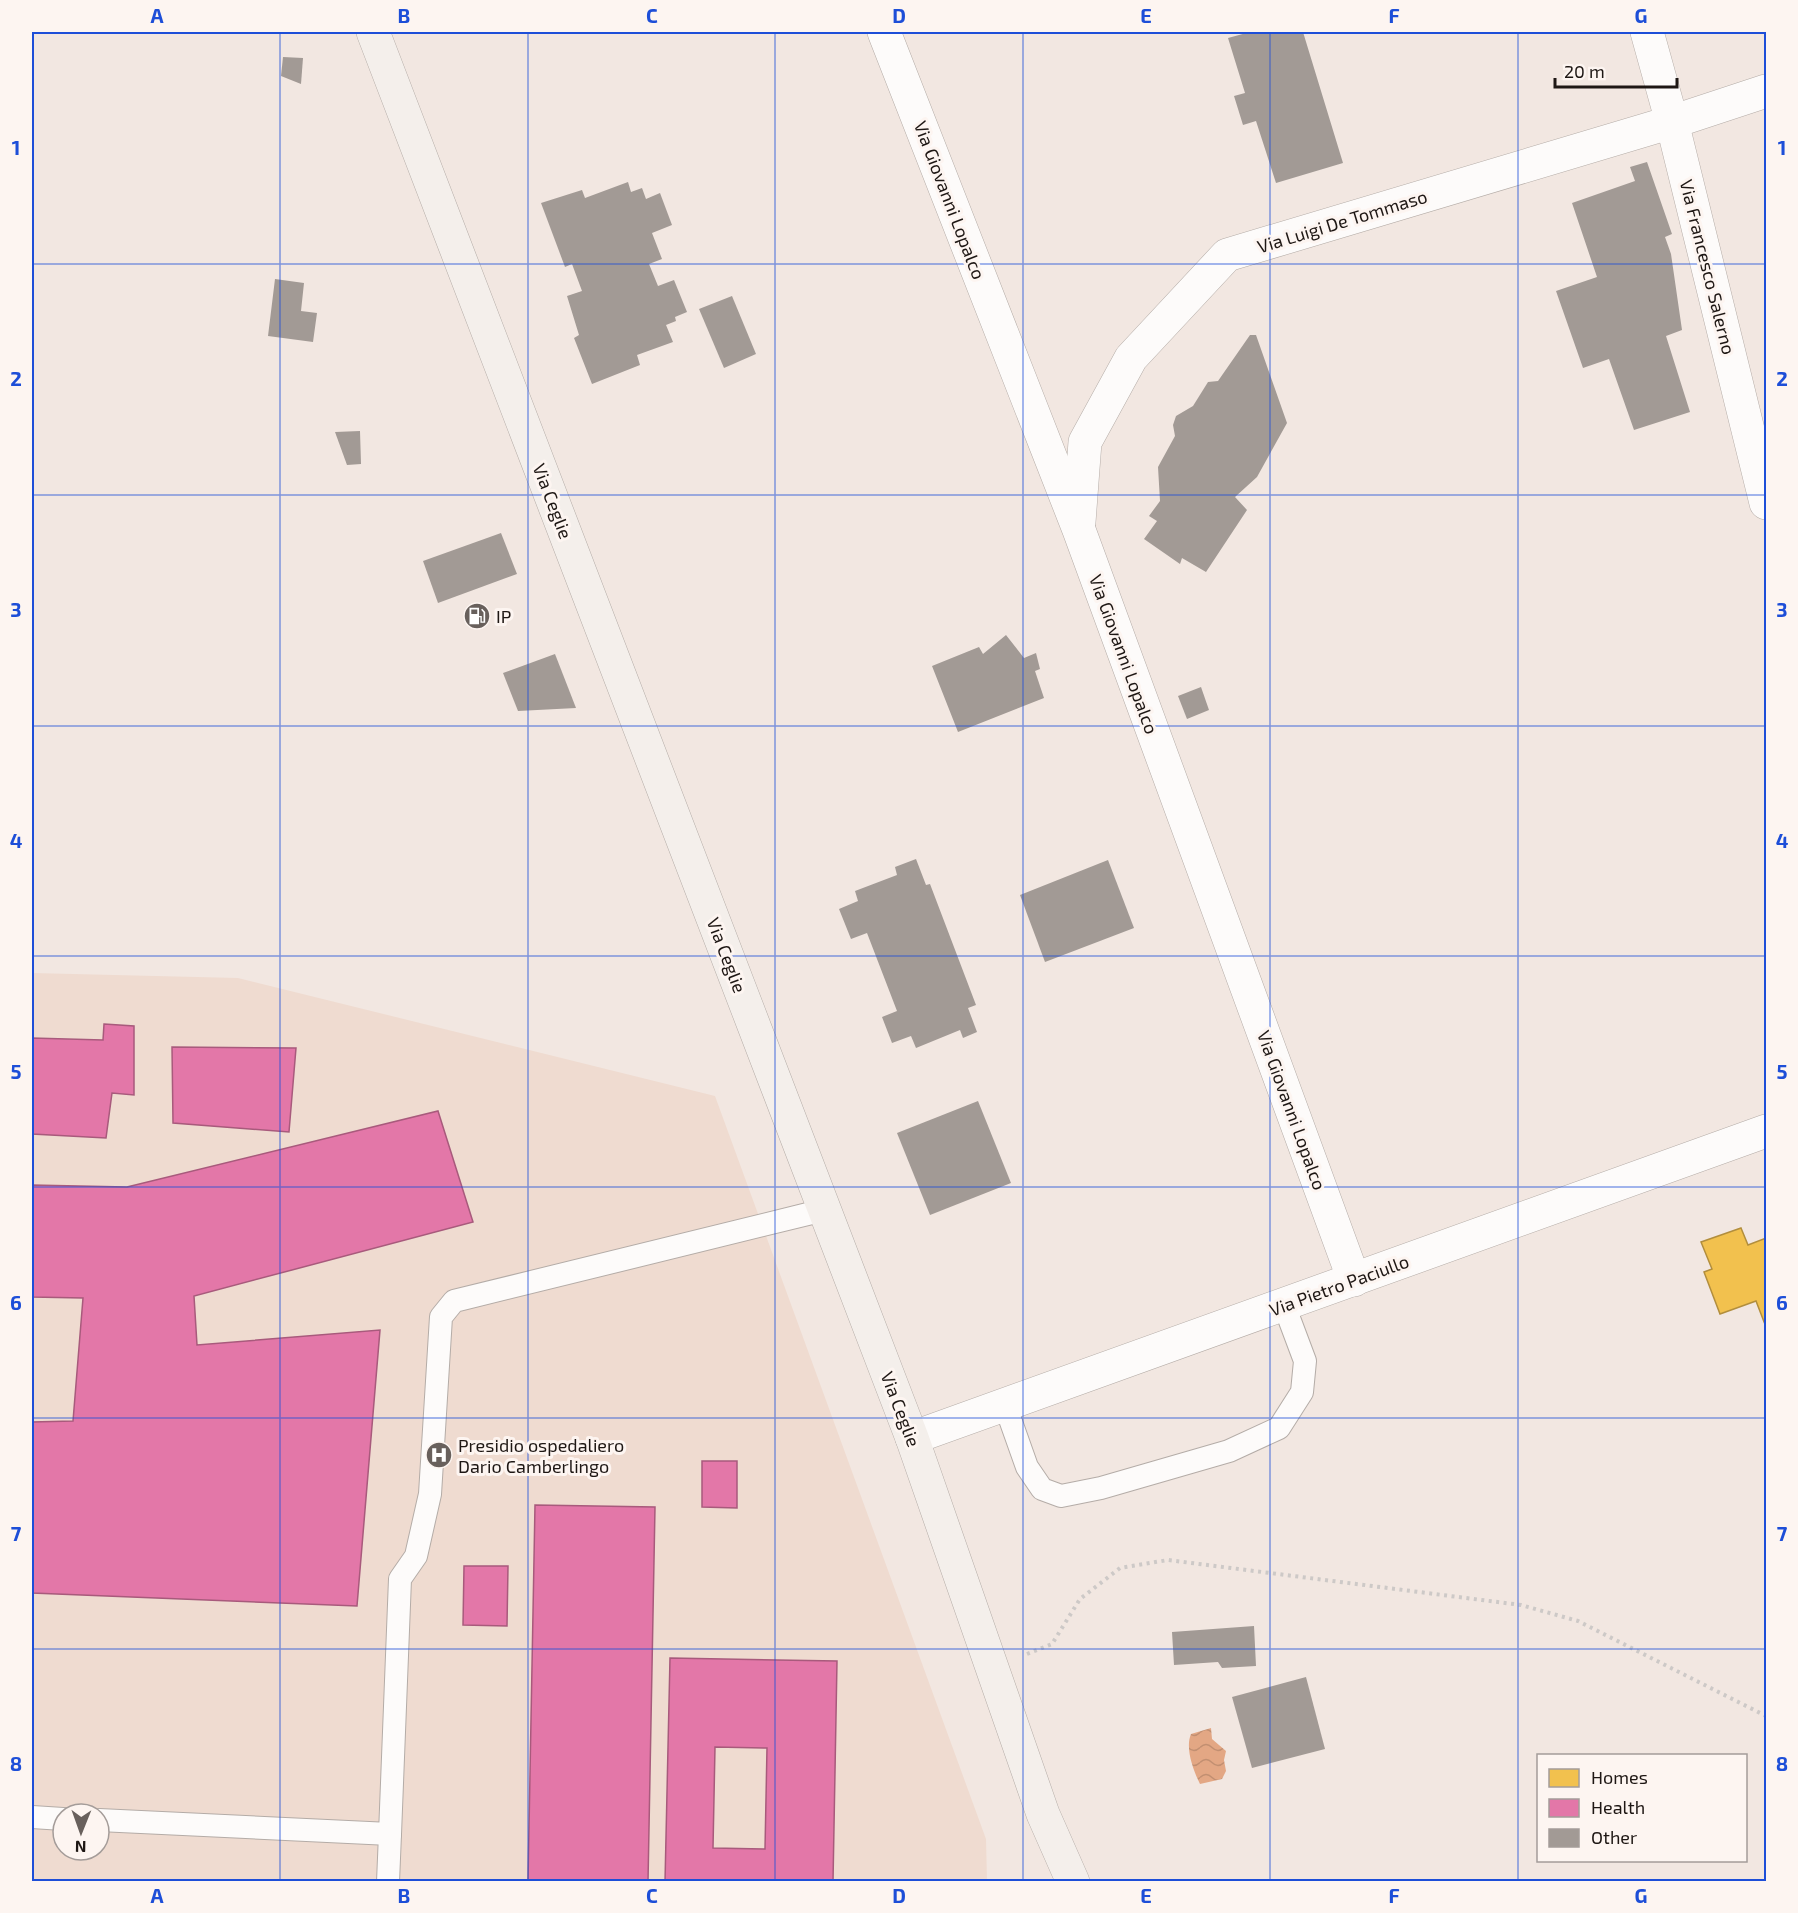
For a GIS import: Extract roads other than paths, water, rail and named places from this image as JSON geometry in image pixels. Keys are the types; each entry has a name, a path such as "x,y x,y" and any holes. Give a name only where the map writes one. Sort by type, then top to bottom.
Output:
{"main road":[{"name":"Via Ceglie","path":"373,32 912,1438 1043,1814 1073,1881"}],"street":[{"name":"Via Giovanni Lopalco","path":"884,32 1079,530 1354,1280"},
{"name":"Via Francesco Salerno","path":"1647,32 1672,122 1767,503"},
{"name":"Via Luigi De Tommaso","path":"1079,530 1085,442 1131,358 1227,255 1672,122 1767,91"},
{"name":"Via Pietro Paciullo","path":"912,1438 1767,1131"}],"lane":[{"path":"388,1881 400,1579 416,1556 430,1494 441,1317 454,1301 824,1210"},
{"path":"1005,1404 1027,1467 1042,1489 1061,1496 1101,1488 1229,1452 1279,1428 1302,1392 1305,1361 1284,1305"},
{"path":"32,1817 51,1818"},
{"path":"111,1821 390,1834"}],"water":[{"path":"1211,1728 1212,1739 1226,1751 1224,1760 1226,1771 1222,1779 1200,1784 1191,1759 1189,1740 1191,1734"}],"place":[{"name":"IP","path":"477,616"},
{"name":"Presidio ospedaliero Dario Camberlingo","path":"439,1455"}]}
